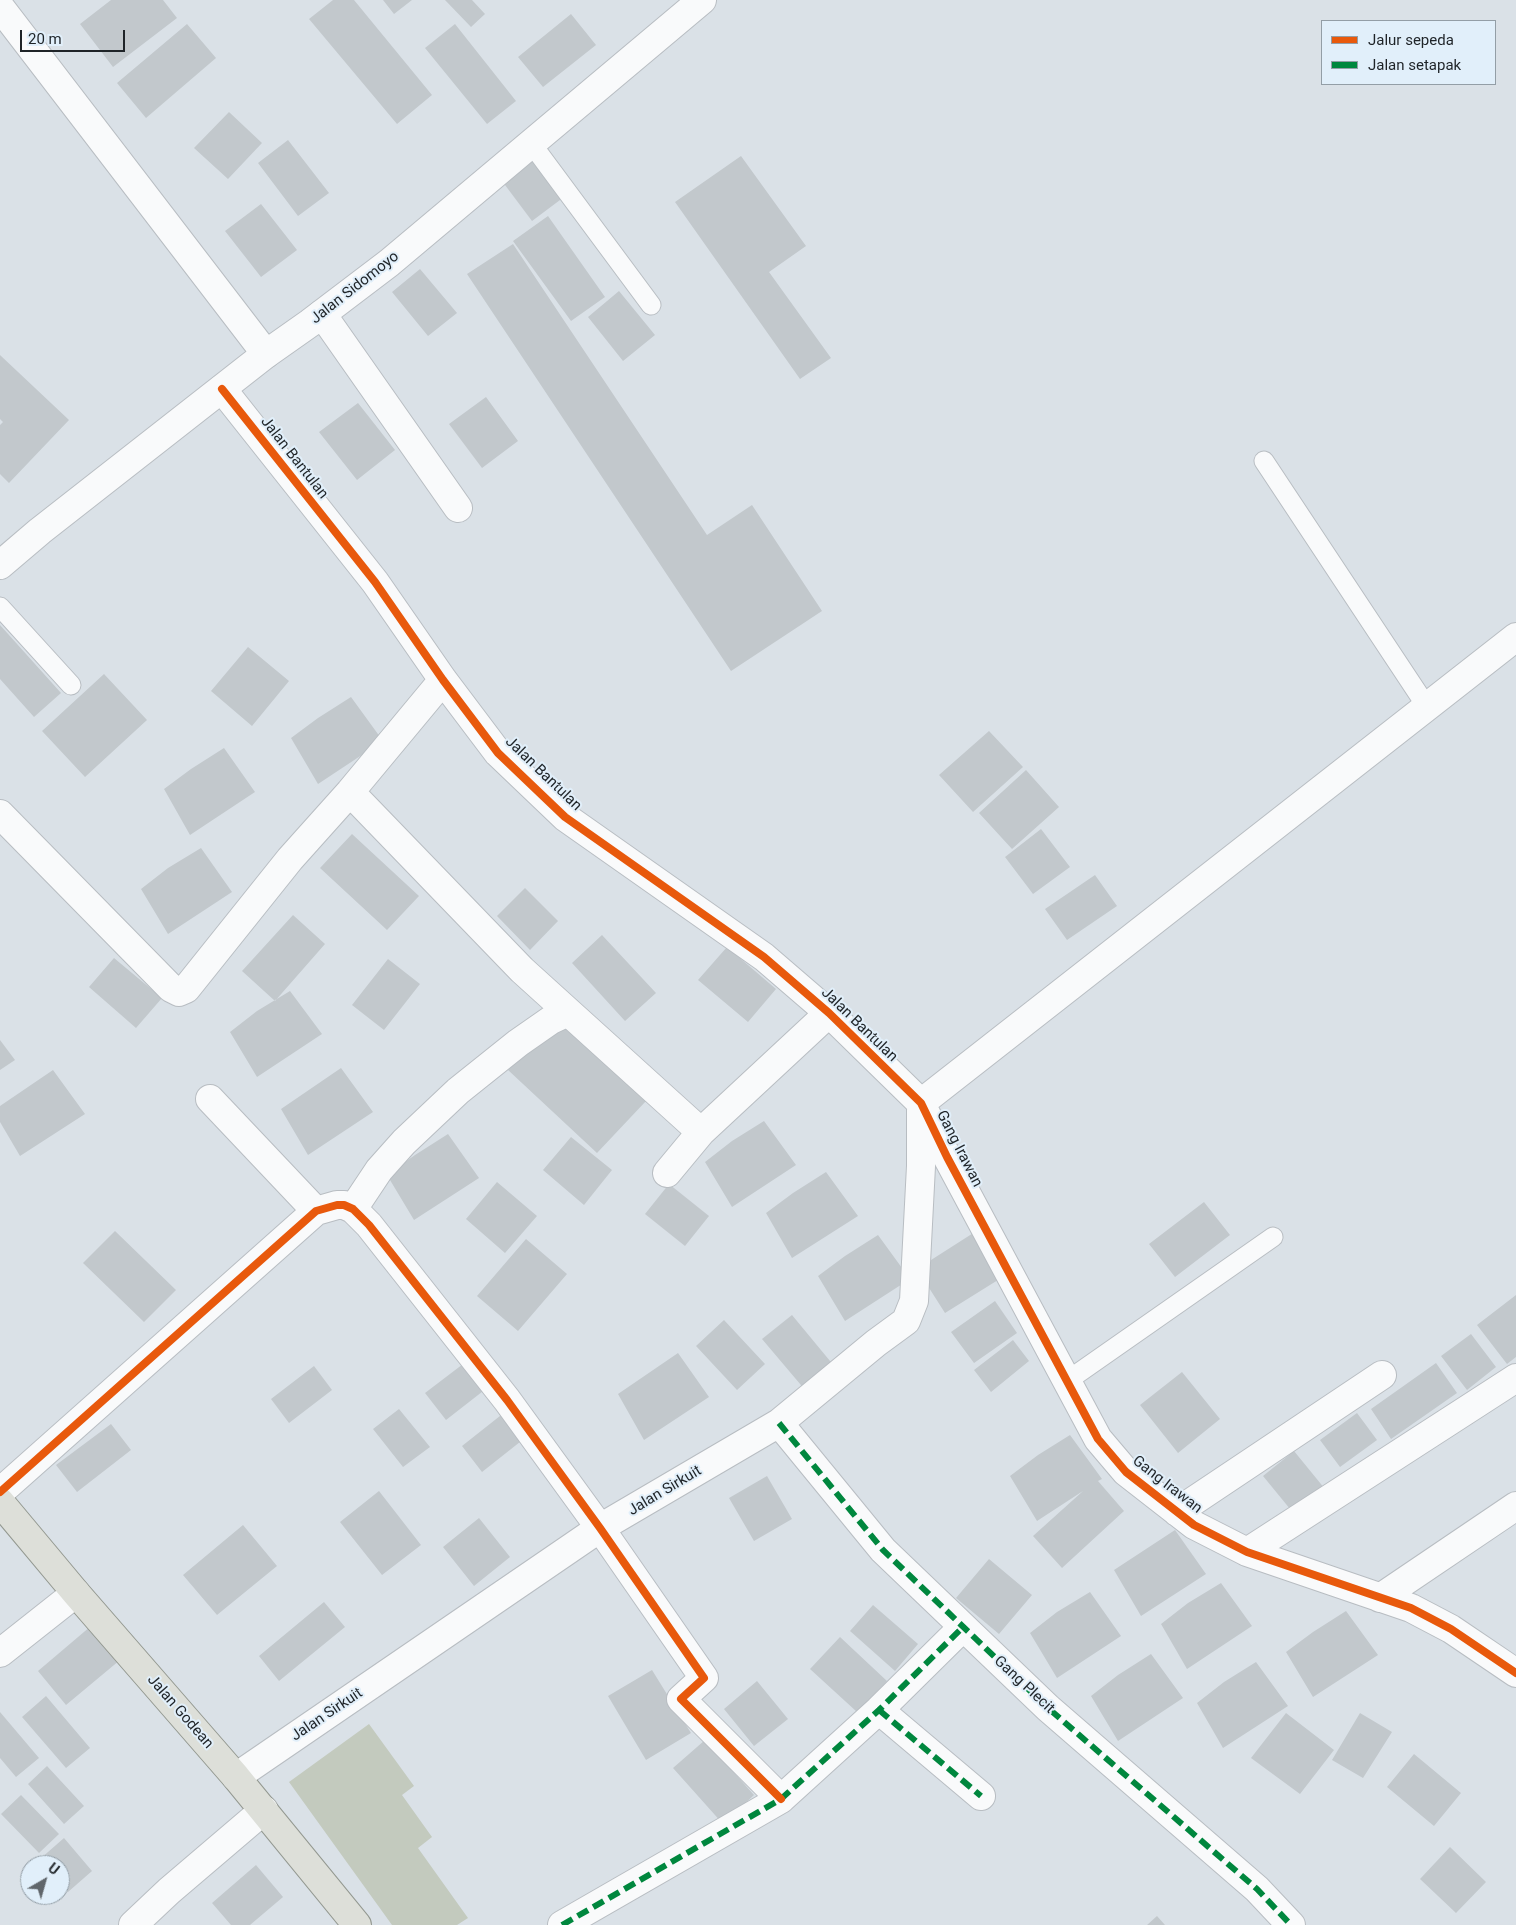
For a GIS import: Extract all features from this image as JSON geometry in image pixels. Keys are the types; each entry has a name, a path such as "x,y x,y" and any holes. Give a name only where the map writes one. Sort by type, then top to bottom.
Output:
{"main road":[{"name":"Jalan Godean","path":"0,1502 76,1593 236,1776 357,1925"}],"street":[{"name":"Jalan Sidomoyo","path":"0,565 40,531 266,354 388,263 702,0"},
{"path":"0,7 266,354"},
{"path":"322,314 458,508"},
{"name":"Jalan Bantulan","path":"222,390 375,582 443,680 498,753 565,817 764,957 830,1013 921,1103"},
{"path":"921,1103 1516,637"},
{"path":"0,814 171,988 179,992 186,989 290,859 350,792 443,680"},
{"path":"350,792 522,970 701,1132"},
{"path":"353,1209 379,1170 404,1142 458,1091 518,1043 551,1020 568,1012"},
{"path":"667,1173 701,1132 830,1013"},
{"path":"210,1100 316,1211"},
{"name":"Gang Irawan","path":"921,1103 947,1157 1098,1439 1126,1472 1194,1525 1247,1552 1411,1608 1451,1629 1516,1673"},
{"name":"Jalan Sirkuit","path":"236,1776 600,1528 779,1423 876,1343 906,1321 914,1301 921,1166 921,1103"},
{"path":"0,1492 316,1211 344,1205 353,1209 369,1225 507,1400 600,1528 704,1678 681,1700 781,1798"},
{"path":"1176,1512 1382,1375"},
{"path":"1247,1552 1516,1378"},
{"name":"Gang Plecit","path":"779,1423 883,1550 1048,1708 1257,1889 1291,1925"},
{"path":"1380,1598 1516,1506"},
{"path":"0,1653 76,1593"},
{"path":"562,1925 781,1798 879,1710 963,1627"},
{"path":"879,1710 981,1796"},
{"path":"133,1925 169,1891 264,1810"}],"lane":[{"path":"530,143 651,305"},
{"path":"1264,461 1427,707"},
{"path":"0,607 71,685"},
{"path":"1067,1381 1273,1237"}],"shaded area":[{"path":"369,1724 414,1786 402,1795 432,1837 418,1848 468,1918 457,1925 392,1925 289,1782"}],"building":[{"path":"111,0 163,0 177,18 113,67 80,24"},
{"path":"333,0 354,0 432,95 397,124 309,19"},
{"path":"383,0 412,0 394,14"},
{"path":"445,0 472,0 485,14 471,27"},
{"path":"571,14 596,45 543,87 518,57"},
{"path":"187,24 216,58 146,118 117,83"},
{"path":"455,24 516,101 487,124 425,48"},
{"path":"229,112 262,143 228,179 194,148"},
{"path":"288,140 329,193 298,216 258,163"},
{"path":"741,156 806,246 769,272 831,358 800,379 675,202"},
{"path":"534,157 564,197 532,221 502,181"},
{"path":"261,204 297,250 261,277 225,231"},
{"path":"548,216 605,297 571,321 513,241"},
{"path":"513,244 707,535 752,505 822,611 731,671 467,274"},
{"path":"420,269 457,313 428,336 392,292"},
{"path":"619,291 655,335 623,361 588,317"},
{"path":"0,355 69,420 9,483 0,474 0,425 3,422 0,419"},
{"path":"486,397 518,441 482,468 449,424"},
{"path":"358,403 395,450 357,480 319,432"},
{"path":"0,625 61,693 34,717 0,679"},
{"path":"248,647 289,681 252,726 211,691"},
{"path":"104,674 147,720 85,777 42,731"},
{"path":"351,697 383,741 318,784 291,738"},
{"path":"989,731 1023,767 973,812 939,775"},
{"path":"224,748 255,792 190,835 164,789"},
{"path":"1026,770 1059,807 1012,849 979,813"},
{"path":"1041,829 1070,867 1033,894 1005,857"},
{"path":"352,834 419,896 387,930 320,868"},
{"path":"201,848 232,892 168,934 141,889 168,868"},
{"path":"1095,875 1117,906 1067,940 1045,909"},
{"path":"525,888 558,921 530,950 497,916"},
{"path":"293,915 325,944 275,1001 242,971"},
{"path":"602,935 656,993 625,1021 572,963"},
{"path":"727,947 776,989 748,1022 698,980"},
{"path":"114,958 162,998 136,1028 89,987"},
{"path":"388,959 420,984 384,1030 352,1005"},
{"path":"290,991 322,1034 257,1077 230,1032 257,1011"},
{"path":"557,1018 646,1101 597,1153 508,1070"},
{"path":"0,1040 15,1060 0,1070"},
{"path":"341,1068 373,1112 308,1155 281,1109"},
{"path":"53,1070 85,1114 20,1156 0,1122 0,1106"},
{"path":"764,1121 796,1165 732,1207 705,1162 732,1141"},
{"path":"448,1134 479,1178 414,1220 387,1175"},
{"path":"571,1137 612,1170 584,1205 543,1170"},
{"path":"826,1172 858,1216 792,1258 766,1213"},
{"path":"497,1182 537,1216 505,1253 466,1219"},
{"path":"669,1184 709,1216 685,1246 645,1214"},
{"path":"1204,1202 1230,1235 1175,1277 1149,1244"},
{"path":"978,1230 1006,1275 945,1313 917,1269"},
{"path":"115,1231 176,1290 144,1322 83,1263"},
{"path":"878,1235 910,1279 845,1321 818,1276"},
{"path":"526,1239 567,1274 518,1331 477,1296"},
{"path":"1516,1295 1516,1357 1507,1364 1477,1325"},
{"path":"995,1301 1017,1333 974,1363 951,1332"},
{"path":"792,1315 835,1367 806,1391 762,1339"},
{"path":"724,1320 765,1364 737,1390 696,1346"},
{"path":"1471,1334 1496,1367 1467,1390 1441,1356"},
{"path":"1013,1340 1029,1361 991,1392 974,1370"},
{"path":"678,1353 709,1397 644,1440 618,1394"},
{"path":"467,1361 487,1388 446,1420 425,1393"},
{"path":"1436,1363 1457,1393 1391,1439 1371,1409"},
{"path":"314,1366 332,1390 289,1423 271,1399"},
{"path":"1182,1372 1220,1419 1178,1453 1140,1405"},
{"path":"399,1409 430,1447 403,1467 373,1429"},
{"path":"505,1412 525,1438 482,1472 462,1446"},
{"path":"1357,1413 1377,1440 1340,1467 1320,1440"},
{"path":"111,1424 131,1450 77,1492 56,1465"},
{"path":"1070,1435 1102,1479 1098,1481 1124,1511 1062,1568 1033,1536 1083,1491 1037,1521 1010,1476 1038,1455"},
{"path":"1294,1451 1325,1489 1295,1515 1263,1476"},
{"path":"767,1476 792,1519 754,1541 729,1498"},
{"path":"379,1491 421,1545 382,1575 340,1522"},
{"path":"479,1518 510,1557 474,1586 443,1547"},
{"path":"243,1525 277,1566 217,1615 183,1575"},
{"path":"1175,1530 1206,1574 1141,1616 1114,1570"},
{"path":"989,1559 1032,1595 999,1634 956,1598"},
{"path":"1221,1583 1252,1626 1187,1669 1161,1624 1188,1603"},
{"path":"1090,1592 1121,1636 1057,1678 1030,1633 1057,1612"},
{"path":"324,1602 345,1627 279,1681 259,1656"},
{"path":"873,1605 918,1644 895,1671 850,1631"},
{"path":"1346,1611 1378,1655 1313,1697 1286,1652"},
{"path":"91,1626 120,1660 66,1705 38,1671"},
{"path":"840,1637 887,1681 857,1712 810,1669"},
{"path":"1151,1654 1183,1698 1118,1741 1091,1696 1118,1675"},
{"path":"1256,1662 1288,1706 1223,1748 1197,1703 1224,1682"},
{"path":"652,1670 691,1733 646,1760 608,1696"},
{"path":"757,1681 788,1719 754,1746 724,1709"},
{"path":"46,1696 90,1748 66,1768 22,1717"},
{"path":"0,1712 39,1758 16,1777 0,1758"},
{"path":"1286,1713 1334,1750 1300,1794 1251,1758"},
{"path":"1360,1713 1392,1732 1363,1778 1332,1760"},
{"path":"705,1740 754,1795 723,1824 673,1768"},
{"path":"1414,1754 1461,1793 1434,1826 1387,1787"},
{"path":"47,1766 84,1806 64,1824 28,1784"},
{"path":"21,1795 59,1834 39,1853 1,1814"},
{"path":"64,1838 92,1871 70,1890 70,1855 45,1855"},
{"path":"1450,1847 1486,1882 1456,1913 1420,1879"},
{"path":"256,1865 283,1897 250,1925 231,1925 212,1903"},
{"path":"1157,1916 1165,1925 1147,1925"}],"marked path":[{"path":"779,1423 883,1550 1048,1708 1257,1889 1291,1925"},
{"path":"562,1925 781,1799 879,1710 963,1627"},
{"path":"879,1710 981,1796"}],"cycle path":[{"path":"222,389 375,582 443,680 498,753 565,817 764,957 829,1013 921,1103 947,1157 1098,1439 1126,1472 1194,1525 1247,1552 1411,1608 1451,1629 1516,1673"},
{"path":"0,1492 316,1211 344,1205 353,1209 369,1225 507,1400 600,1528 704,1678 681,1699 781,1799"}]}
